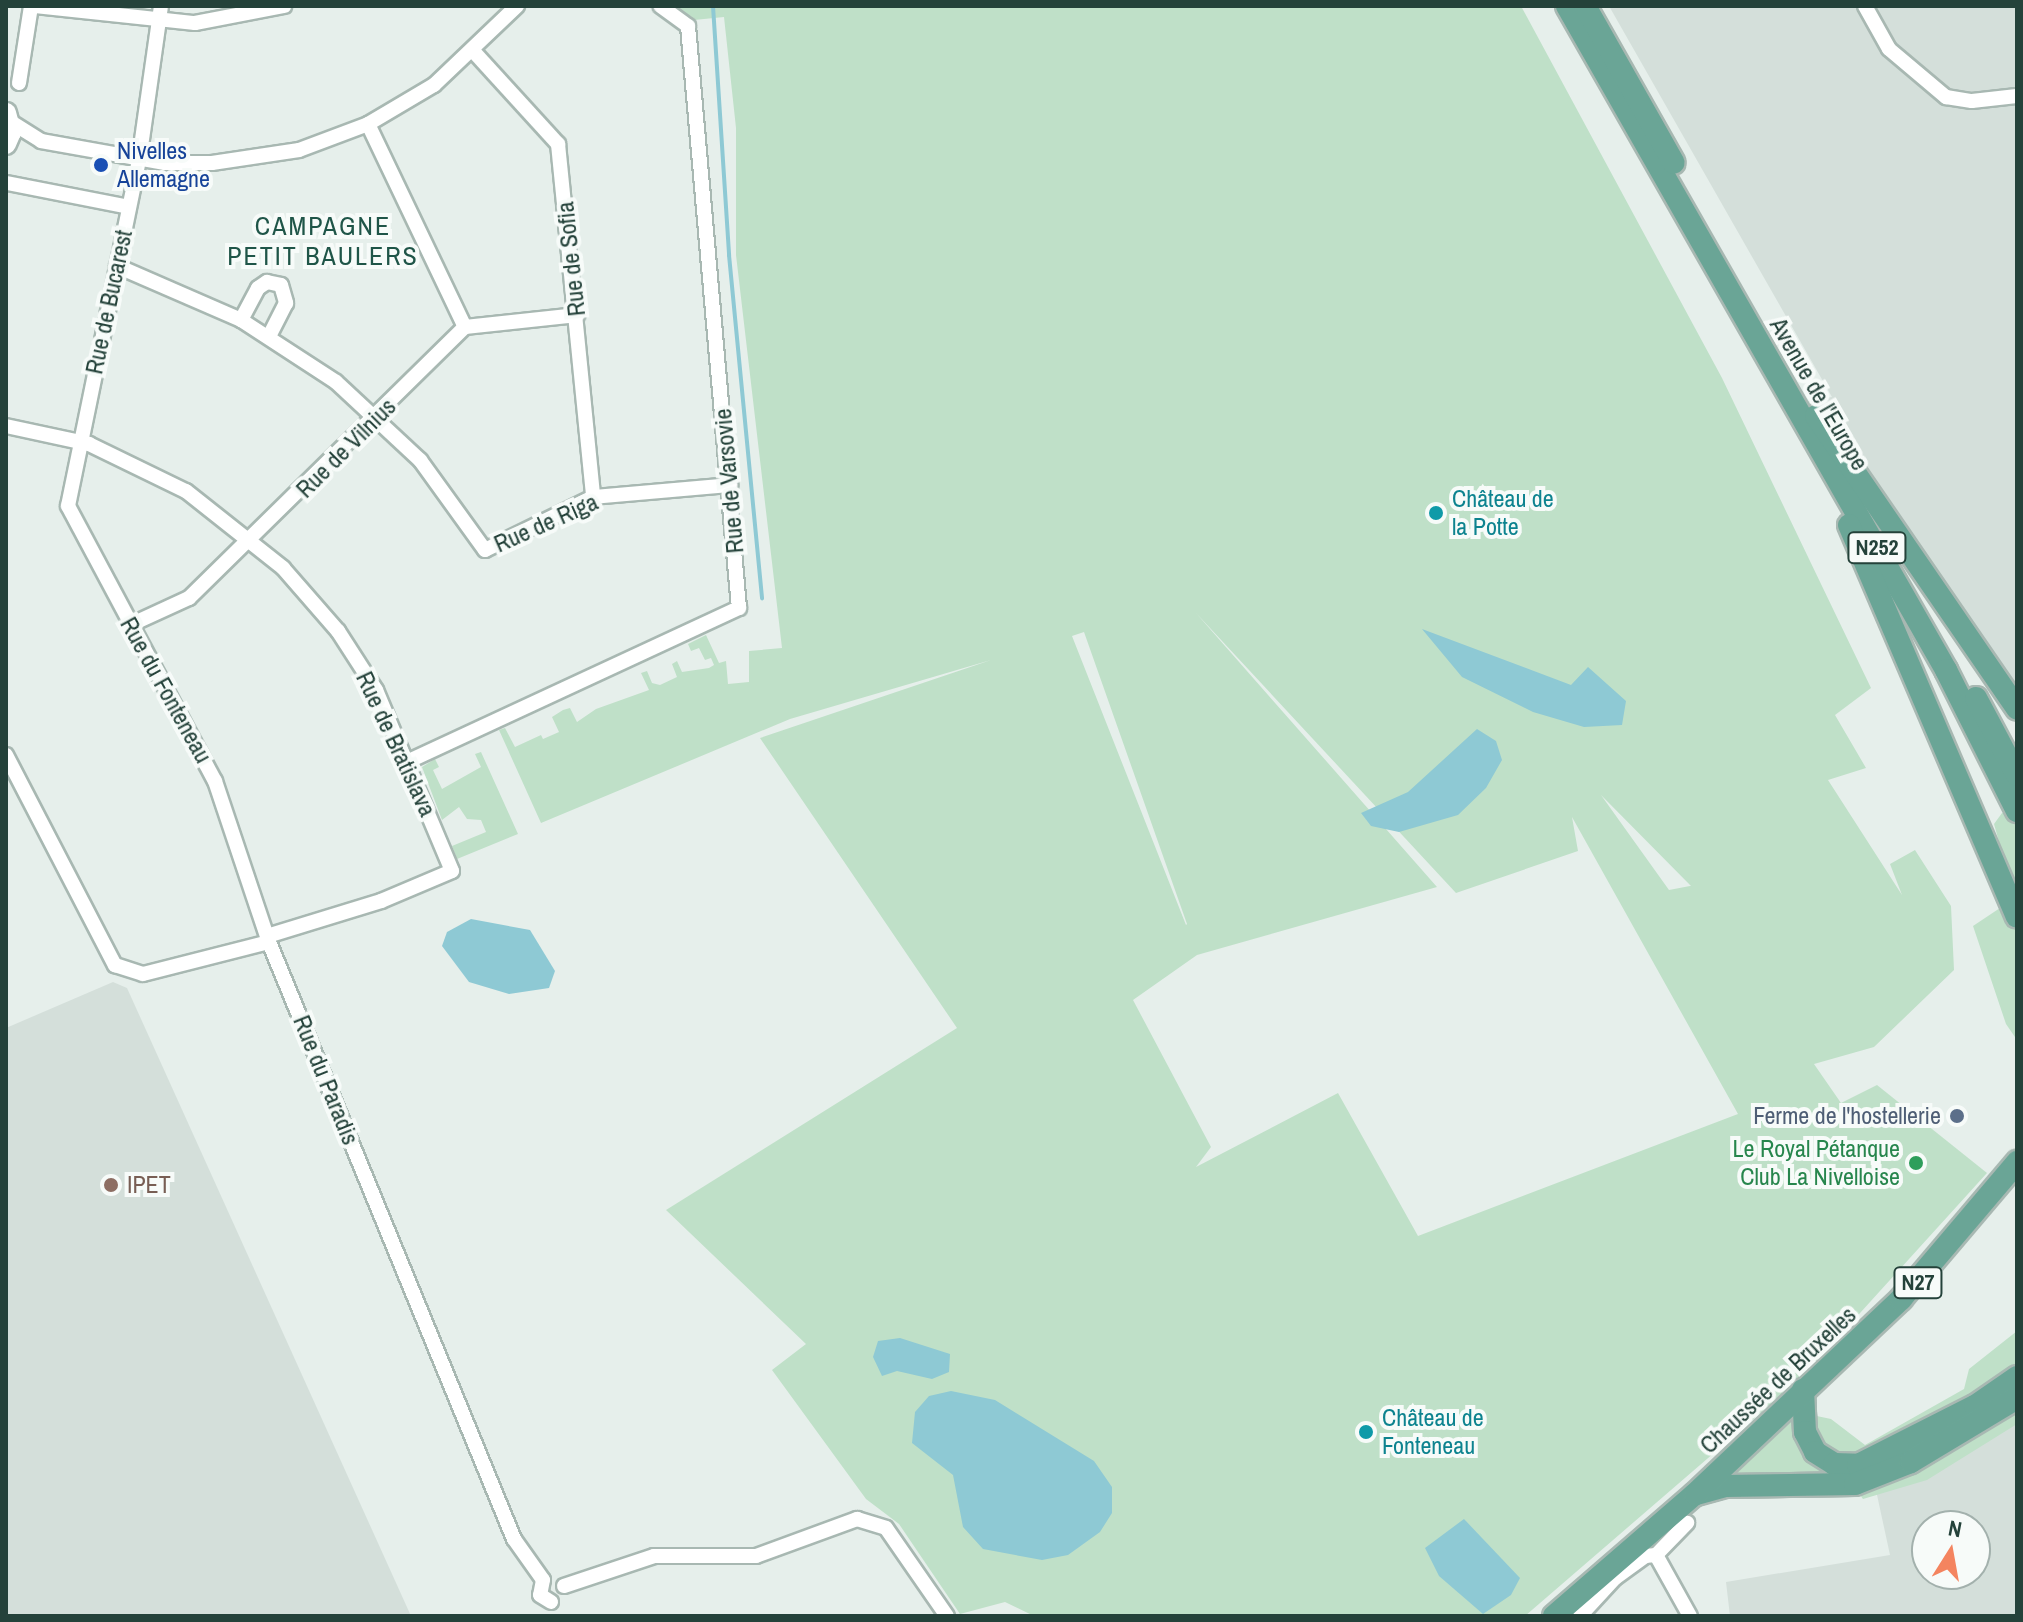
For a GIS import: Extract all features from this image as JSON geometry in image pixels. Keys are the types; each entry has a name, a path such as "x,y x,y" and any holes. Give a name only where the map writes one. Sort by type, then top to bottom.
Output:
{"main road":[{"name":"Avenue de l'Europe","path":"1567,6 1946,670 2017,811"},
{"name":"Avenue de l'Europe","path":"1585,6 2017,775"},
{"path":"6,146 8,118"},
{"path":"1729,288 1845,516 2017,917"},
{"path":"1807,401 2017,709"},
{"name":"Chaussée de Bruxelles","path":"1554,1616 1676,1520 1695,1494 1932,1268 2017,1162"},
{"path":"1803,1390 1805,1432 1815,1452 1834,1464 1858,1465 1963,1413 2017,1377"},
{"path":"1695,1494 1725,1486 1855,1484 1911,1462 2017,1398"}],"street":[{"path":"19,83 33,6 160,12 195,23 284,6"},
{"path":"6,146 41,141 139,160 212,163 299,150 368,124 434,85 474,52 517,6"},
{"name":"Rue de Varsovie","path":"409,761 735,614 739,608 688,26 660,6"},
{"path":"1865,6 1889,49 1946,97 1972,101 2017,96"},
{"name":"Rue de Bucarest","path":"80,443 139,160 160,12"},
{"name":"Rue de Sofia","path":"474,52 558,144 593,497"},
{"path":"8,118 41,141"},
{"path":"368,124 465,327 577,315"},
{"path":"7,183 129,207"},
{"path":"117,266 241,320 379,417"},
{"path":"241,320 258,288 267,282 281,285 286,303 269,337"},
{"name":"Rue de Vilnius","path":"130,625 189,598 249,537 262,531 379,417 465,327"},
{"name":"Rue de Riga","path":"379,417 439,484 485,550 593,497 730,485"},
{"name":"Rue de Bratislava","path":"6,426 80,443 173,483 249,537 338,631 376,690 409,761 452,871 381,901 268,939"},
{"name":"Rue du Fonteneau","path":"80,443 68,506 215,781 268,939"},
{"path":"6,755 115,965 143,974 268,939"},
{"name":"Rue du Paradis","path":"268,939 514,1539 543,1580 540,1595 551,1609 560,1598 564,1586"},
{"path":"543,1580 554,1576 564,1586 654,1556 756,1556 857,1519 886,1528 947,1616"},
{"path":"1656,1555 1676,1520"},
{"path":"1580,1616 1615,1578 1645,1556 1656,1555"},
{"path":"1656,1555 1690,1616"}],"shaded area":[{"path":"1609,6 2017,6 2017,701 1807,401 1832,397"},
{"name":"IPET","path":"113,982 127,988 411,1616 6,1616 6,1028"},
{"path":"2017,1413 2017,1616 1730,1616 1726,1582 1890,1555 1874,1481"}],"green space":[{"path":"674,6 1521,6 1722,378 1871,688 1835,715 1866,768 1828,780 1902,895 1890,864 1915,850 1951,906 1954,970 1874,1047 1814,1064 1841,1103 1877,1085 1987,1173 1802,1377 1525,1616 1034,1616 1005,1602 960,1614 899,1524 866,1499 772,1370 806,1344 666,1210 957,1028 760,738 991,660 790,719 541,823 499,730 505,728 515,747 541,735 543,739 559,732 552,717 563,710 570,708 577,722 596,709 649,690 641,673 647,671 652,683 660,685 677,677 672,664 677,661 682,672 709,668 714,665 711,658 705,660 699,648 691,651 688,644 706,635 719,663 726,661 728,684 749,682 749,651 782,648 736,255 736,128 724,17 694,20","holes":["1196,613 1456,893 1578,851 1572,817 1738,1114 1418,1236 1338,1093 1196,1167 1211,1147 1133,1000 1197,955 1437,887","1084,632 1187,924 1186,925 1072,636","1601,795 1691,886 1669,890"]},
{"path":"481,752 518,834 457,859 452,846 486,832 481,820 467,819 459,807 442,820 422,767 435,759 439,767 433,770 442,789 481,767 475,754"},
{"path":"2002,813 2017,813 2017,1040 2006,1024 1973,926 2015,898 1994,824"},
{"path":"2017,1331 2017,1424 1927,1480 1863,1499 1819,1440 1812,1415 1831,1419 1865,1445 1964,1389 1969,1369"},
{"path":"1795,1413 1839,1478 1728,1478"}],"water":[{"path":"1422,629 1571,685 1588,667 1626,701 1622,725 1584,727 1533,712 1462,677"},
{"path":"1477,729 1496,741 1502,760 1486,788 1458,815 1399,832 1371,826 1361,813 1408,792"},
{"path":"471,919 530,930 555,971 549,988 509,994 469,982 442,946 447,932"},
{"path":"900,1338 950,1354 949,1372 932,1379 897,1371 882,1376 873,1357 878,1341"},
{"path":"951,1391 995,1400 1094,1461 1112,1487 1112,1513 1100,1532 1068,1555 1042,1560 983,1549 963,1527 953,1475 912,1443 915,1412 929,1396"},
{"path":"1464,1519 1520,1578 1511,1595 1483,1614 1439,1576 1425,1548"}],"waterway":[{"path":"713,6 729,255 762,598"}],"place":[{"name":"Nivelles Allemagne","path":"101,165"},
{"name":"Château de la Potte","path":"1436,513"},
{"name":"Ferme de l'hostellerie","path":"1957,1116"},
{"name":"Le Royal Pétanque Club La Nivelloise","path":"1916,1163"},
{"name":"IPET","path":"111,1185"},
{"name":"Château de Fonteneau","path":"1366,1432"}],"district":[{"name":"CAMPAGNE PETIT BAULERS","path":"323,241"}]}
